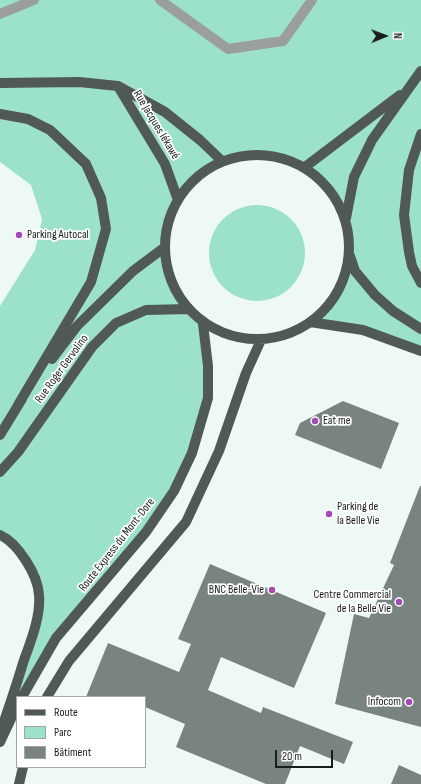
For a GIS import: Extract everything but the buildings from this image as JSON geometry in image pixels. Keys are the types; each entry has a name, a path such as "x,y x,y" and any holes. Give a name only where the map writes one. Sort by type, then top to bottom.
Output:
{"main road":[{"path":"345,221 354,177 372,140 421,71"},
{"name":"Rue Jacques Iékawé","path":"0,83 79,82 118,86 165,112 200,140 222,161"},
{"name":"Rue Jacques Iékawé","path":"118,86 165,164 178,200"},
{"path":"305,167 408,89"},
{"path":"0,114 28,119 50,130 86,164 101,198 106,229 91,282 18,405"},
{"path":"421,134 409,170 404,215 408,252 412,266 421,283"},
{"path":"264,154 288,159 305,167 322,180 340,206 349,232 349,256 346,274 332,303 319,317 289,333 261,340 227,335 203,324 189,309 171,280 165,247 169,218 178,200 198,176 222,161 264,154"},
{"name":"Rue Roger Gervolino","path":"0,435 18,405 77,326 133,271 165,247"},
{"path":"349,256 356,271 375,295 393,311 421,329"},
{"name":"Rue Roger Gervolino","path":"0,472 18,452 92,347 116,323 146,310 189,309"},
{"path":"310,322 363,330 421,351"},
{"name":"Route Express du Mont-Dore","path":"23,696 56,638 146,532 174,491 192,452 208,398 208,366 203,324"},
{"path":"48,696 69,661 186,522 219,452 246,373 261,340"},
{"path":"0,535 4,536 21,553 32,572 39,594 36,626 0,734"},
{"path":"0,742 16,708"},
{"path":"19,784 23,768"}],"lane":[{"path":"0,14 34,0"},
{"path":"160,0 228,49 283,41 312,0"}],"green space":[{"path":"0,0 421,0 421,351 406,345 310,322 319,317 332,303 346,274 349,256 349,232 340,206 322,180 305,167 288,159 264,154 222,161 198,176 178,200 169,218 165,247 171,280 189,309 203,324 208,398 174,491 87,603 18,696 16,696 16,708 0,733 36,626 39,594 32,572 0,535 0,306 35,250 42,219 31,185 0,162"},
{"path":"257,205 275,208 291,219 302,235 305,253 302,271 291,287 275,298 257,301 239,298 223,287 212,271 209,253 212,235 223,219 239,208"}],"place":[{"name":"Parking Autocal","path":"19,235"},
{"name":"Eat me","path":"315,421"},
{"name":"Parking de la Belle Vie","path":"329,514"},
{"name":"BNC Belle-Vie","path":"272,590"},
{"name":"Centre Commercial de la Belle Vie","path":"399,602"},
{"name":"Infocom","path":"409,702"}]}
